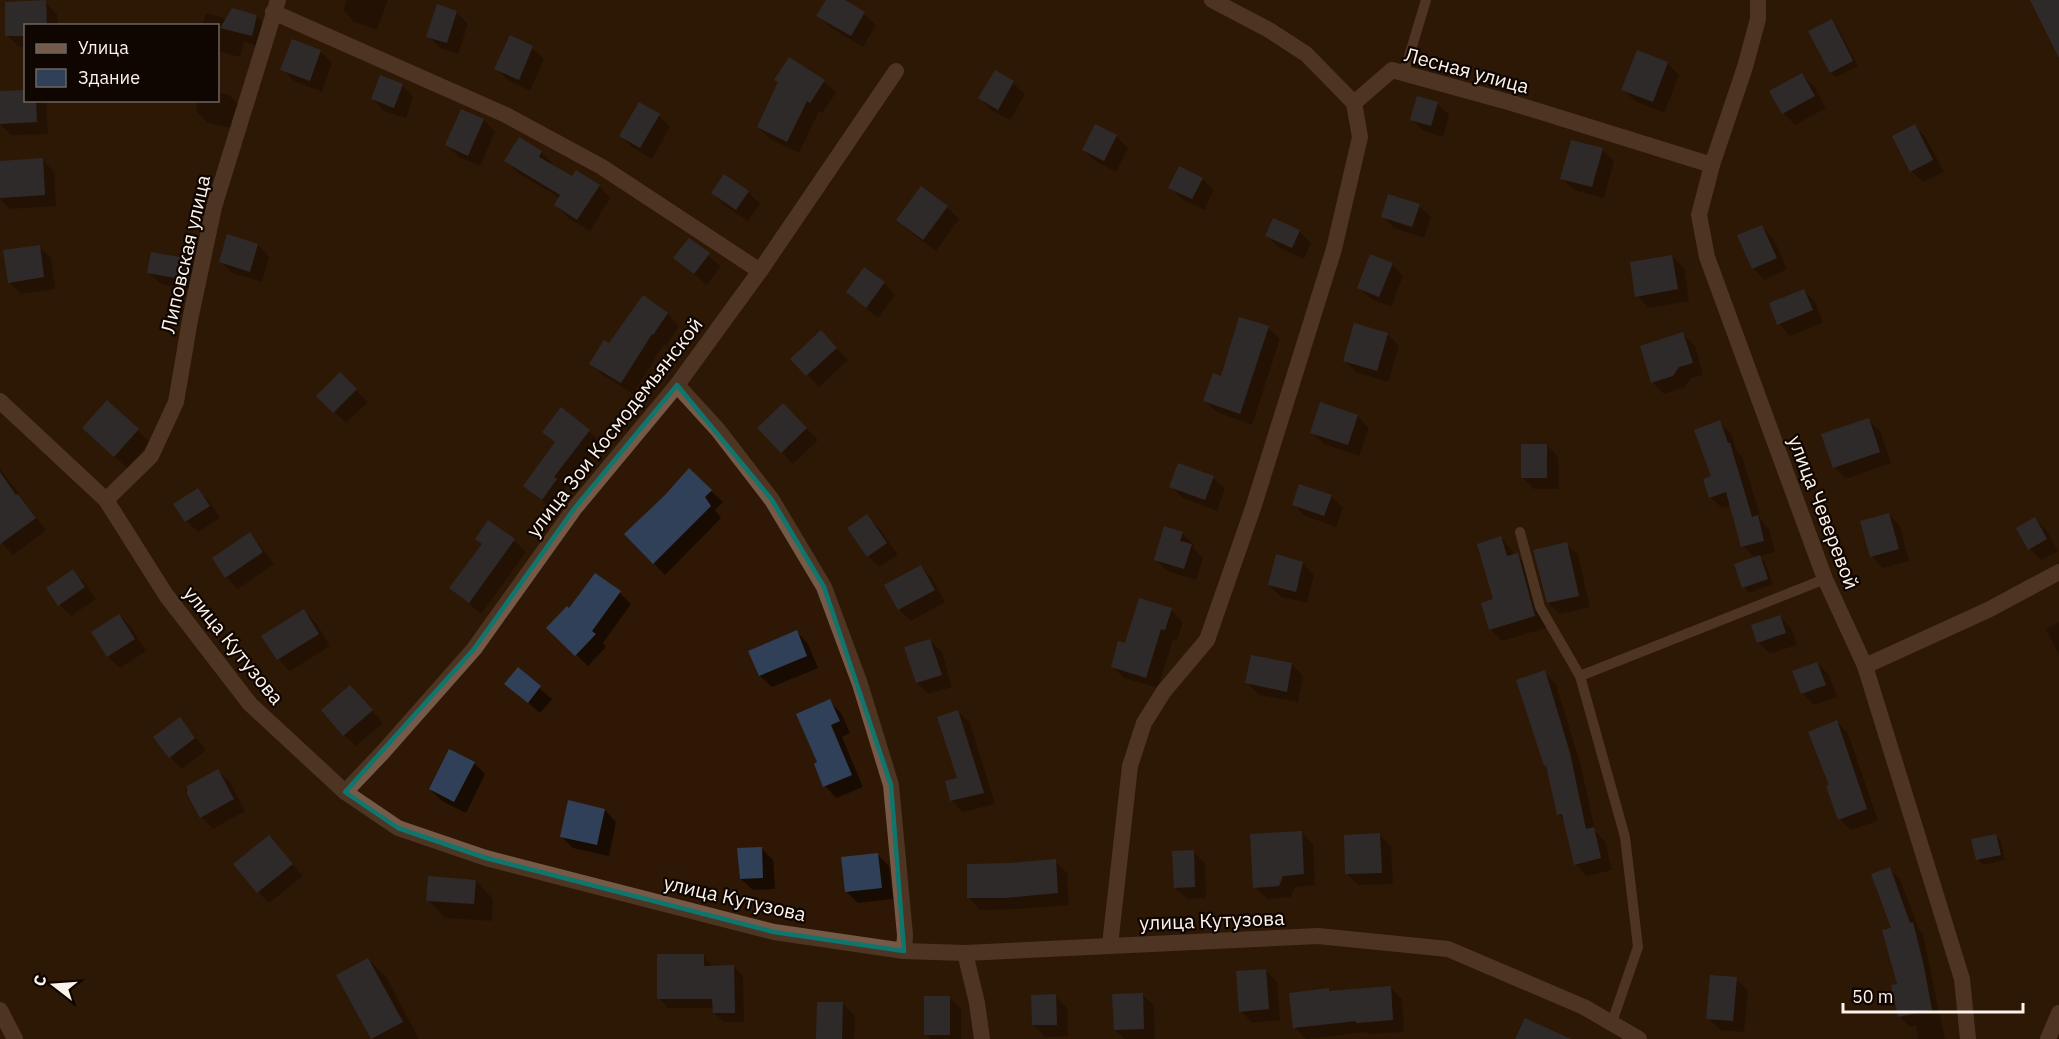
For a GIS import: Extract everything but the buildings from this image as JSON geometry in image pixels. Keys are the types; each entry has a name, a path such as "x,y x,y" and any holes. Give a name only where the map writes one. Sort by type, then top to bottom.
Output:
{"street":[{"path":"1110,945 1130,766 1144,723 1164,691 1207,640 1254,505 1334,249 1360,137 1354,103 1305,54 1269,30 1212,0"},
{"name":"улица Чеверевой","path":"1758,0 1758,19 1748,58 1712,165 1699,215 1707,257 1825,579 1865,666 1962,979 1968,1039"},
{"path":"275,6 506,115 602,167 760,272"},
{"name":"Липовская улица","path":"106,500 150,456 176,402 190,320 214,207 275,6"},
{"name":"Лесная улица","path":"1354,103 1392,70 1712,165"},
{"name":"улица Зои Космодемьянской","path":"345,792 474,649 574,509 677,386 760,272 896,71"},
{"path":"677,386 718,430 772,500 824,587 860,684 891,785 905,935 904,951"},
{"name":"улица Кутузова","path":"0,401 106,500 166,595 250,704 345,792 398,828 486,858 774,932 904,951 965,953 1318,936 1448,949 1584,1007 1639,1039"},
{"path":"1865,666 1988,610 2059,572"},
{"path":"965,953 977,1003 982,1039"},
{"path":"0,1010 15,1039"},
{"path":"2048,1039 2059,1013"}],"lane":[{"path":"1404,73 1426,0"},
{"path":"1520,532 1540,607 1580,676 1625,837 1638,947 1612,1022"},
{"path":"1580,676 1825,579"}],"highlighted area":[{"path":"677,385 772,500 824,587 891,785 904,951 774,932 486,858 398,828 345,792 474,649 574,509"}]}
